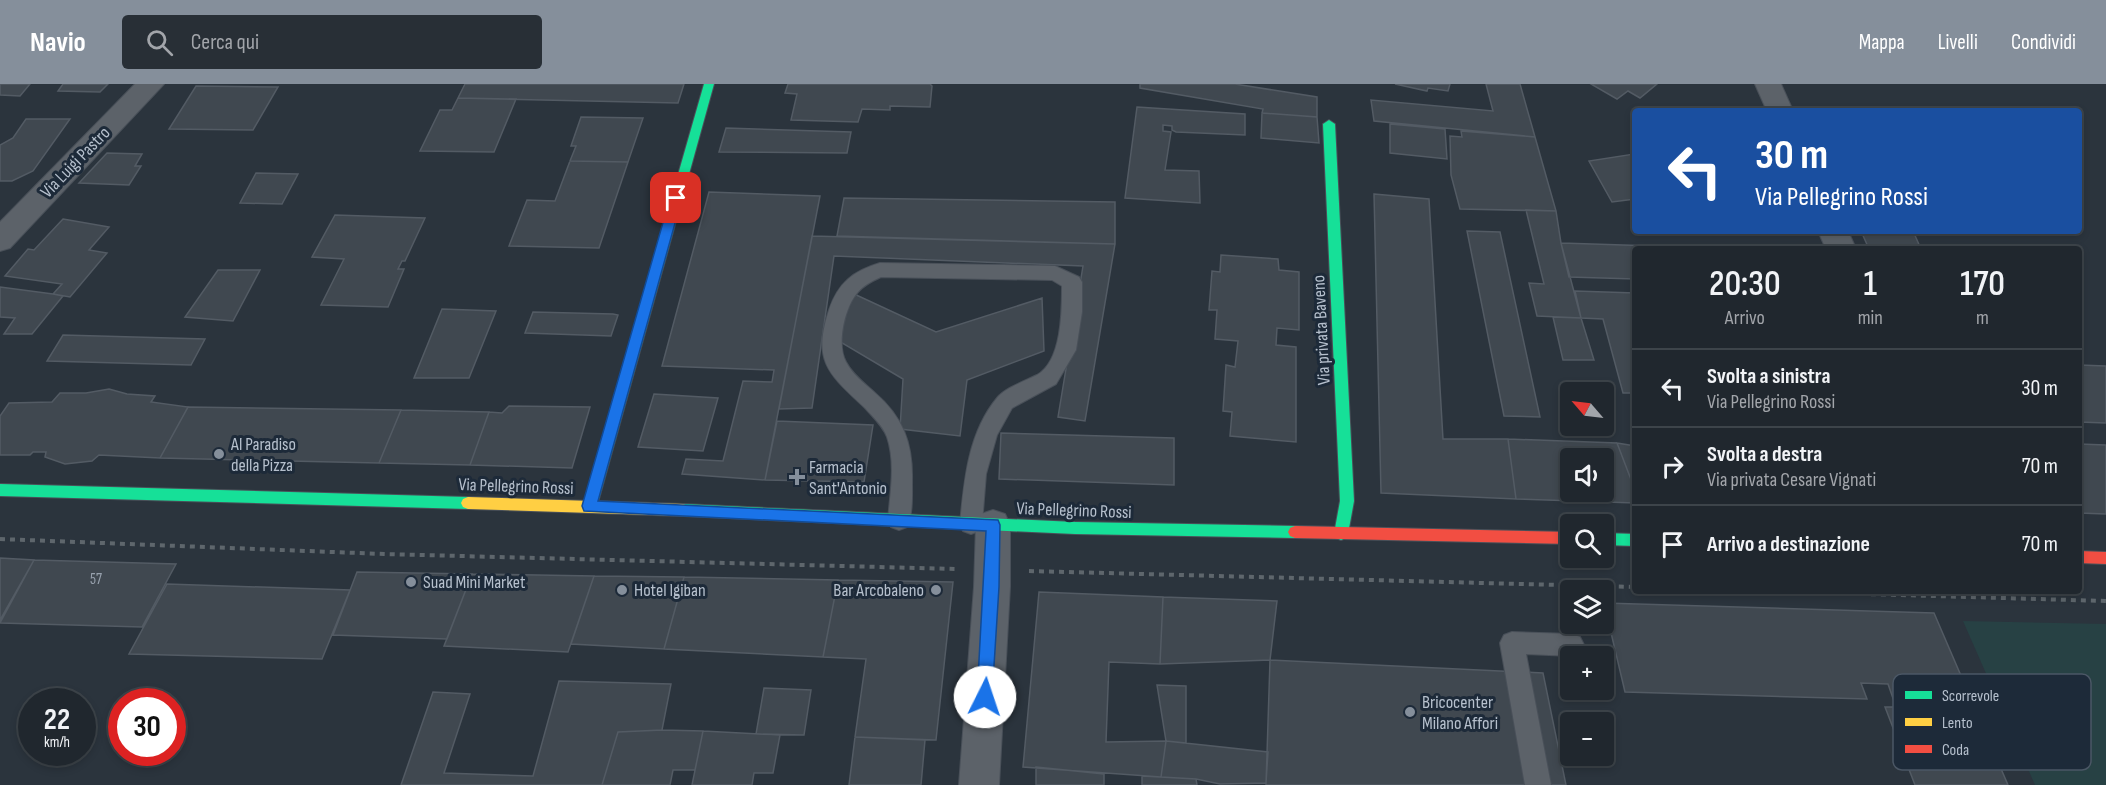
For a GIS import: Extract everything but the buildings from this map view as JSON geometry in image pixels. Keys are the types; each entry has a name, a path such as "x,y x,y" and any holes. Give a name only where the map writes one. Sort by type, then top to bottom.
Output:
{"main road":[{"path":"590,506 709,84"},
{"name":"Via privata Baveno","path":"1329,124 1347,501 1341,534"},
{"name":"Via Pellegrino Rossi","path":"0,490 590,506 982,524 1560,538"},
{"path":"1614,539 1632,540"},
{"path":"2082,557 2106,558"}],"street":[{"name":"Via Luigi Pastro","path":"0,240 10,219 151,84"},
{"path":"1768,84 1779,108"},
{"path":"979,785 992,587 982,524"}],"lane":[{"path":"899,520 902,486 897,437 884,412 861,394 835,365 831,336 844,293 855,281 880,270 1055,273 1072,282 1072,312 1066,350 1049,378 1005,402 987,433 975,474 982,524"},
{"path":"1538,785 1512,643 1572,645"}],"path":[{"path":"0,539 384,554 962,569"},
{"path":"1019,570 1632,587"},
{"path":"1864,594 2106,601"}],"green space":[{"path":"1963,621 2106,624 2106,785 2035,785 2028,770 2091,770 2091,674 1986,674"}],"traffic: fast":[{"path":"590,506 709,84"},
{"path":"1329,124 1347,501 1341,534"},
{"path":"0,490 468,503"},
{"path":"683,510 1075,528 1295,532"},
{"path":"1614,539 1632,540"}],"traffic: slow":[{"path":"468,503 683,510"}],"traffic: jam":[{"path":"1295,532 1560,538"},
{"path":"2082,557 2106,558"}],"place":[{"name":"Al Paradiso della Pizza","path":"219,454"},
{"name":"Farmacia Sant'Antonio","path":"797,477"},
{"name":"Suad Mini Market","path":"411,582"},
{"name":"Hotel Igiban","path":"622,590"},
{"name":"Bar Arcobaleno","path":"936,590"},
{"name":"Bricocenter Milano Affori","path":"1410,712"}],"route":[{"path":"676,198 590,506 993,525 992,587 985,697"}]}
